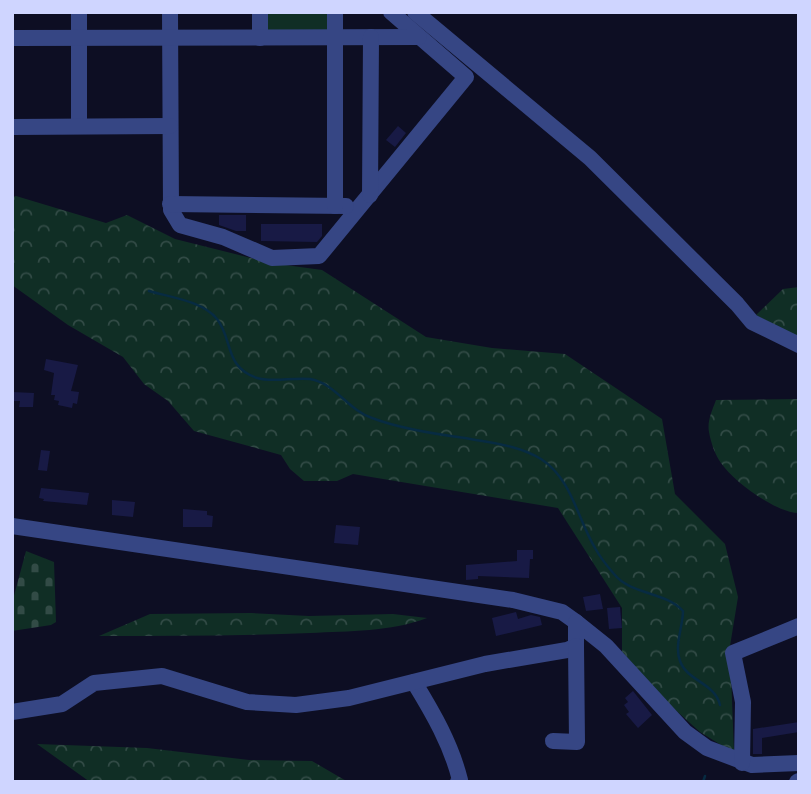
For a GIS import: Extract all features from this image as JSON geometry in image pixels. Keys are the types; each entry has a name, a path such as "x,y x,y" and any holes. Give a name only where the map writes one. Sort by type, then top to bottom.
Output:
{"street":[{"path":"79,12 79,126"},
{"path":"170,12 170,204 175,218 180,225 223,237 272,258 320,256 466,78 390,12"},
{"path":"260,12 260,38"},
{"path":"335,12 335,205"},
{"path":"415,12 590,158 752,322 799,345"},
{"path":"365,200 371,37"},
{"path":"12,38 419,37"},
{"path":"12,127 170,126"},
{"path":"170,204 335,205 365,200"},
{"path":"12,526 513,600 562,612 606,646 685,732 707,748 752,765 799,763"},
{"path":"553,741 577,742 576,622"},
{"path":"742,762 743,702 733,653 799,626"},
{"path":"12,712 62,704 94,683 162,676 247,702 296,705 349,698 485,664 567,650 576,646"},
{"path":"414,682 438,722 456,765 460,780 458,782"}],"green space":[{"path":"265,12 331,12 331,34 264,33"},
{"path":"12,197 106,223 127,215 175,239 271,263 322,270 426,337 492,348 565,354 662,419 675,494 725,544 738,597 730,646 734,753 700,732 622,662 622,608 558,508 353,474 337,481 304,481 290,469 281,455 194,431 168,401 144,384 123,357 68,325 12,285"},
{"path":"799,287 799,339 756,315 783,289"},
{"path":"799,399 799,513 779,508 735,479 717,456 709,428 716,400"},
{"path":"26,551 54,562 56,622 12,631 12,603"},
{"path":"251,613 309,616 393,614 427,618 399,626 354,631 99,636 150,614"},
{"path":"37,744 147,748 249,760 312,761 348,782 90,782"}],"building":[{"path":"398,126 406,133 395,147 386,140"},
{"path":"219,215 246,215 246,231 236,231 219,225"},
{"path":"261,224 322,224 322,236 317,242 261,241"},
{"path":"46,359 78,365 71,391 79,392 77,404 73,403 72,408 58,405 59,401 54,400 55,395 51,395 54,373 44,370"},
{"path":"12,392 34,393 33,407 19,407 20,401 12,401"},
{"path":"41,450 50,451 47,471 38,470"},
{"path":"41,488 89,493 87,505 43,501 44,499 39,498"},
{"path":"112,500 135,502 133,517 112,515"},
{"path":"183,509 207,511 207,515 213,516 212,527 183,527"},
{"path":"336,525 360,527 358,545 334,543"},
{"path":"517,550 533,550 529,578 478,576 478,579 466,580 466,565 517,561"},
{"path":"600,594 603,609 586,611 583,597"},
{"path":"620,607 622,628 609,629 607,608"},
{"path":"516,612 518,619 531,615 540,617 542,625 496,636 492,618"},
{"path":"633,691 652,715 638,728 626,714 629,712 624,705 628,702 625,698"},
{"path":"799,722 799,732 762,738 762,754 753,754 753,729"}],"waterway":[{"path":"149,291 185,300 211,313 222,327 234,360 246,373 257,378 319,381 372,418 418,431 504,445 541,459 560,477 567,488 595,548 614,574 629,586 667,600 683,611 678,643 680,661 688,673 713,692 720,705"},
{"path":"703,782 705,776"}]}
